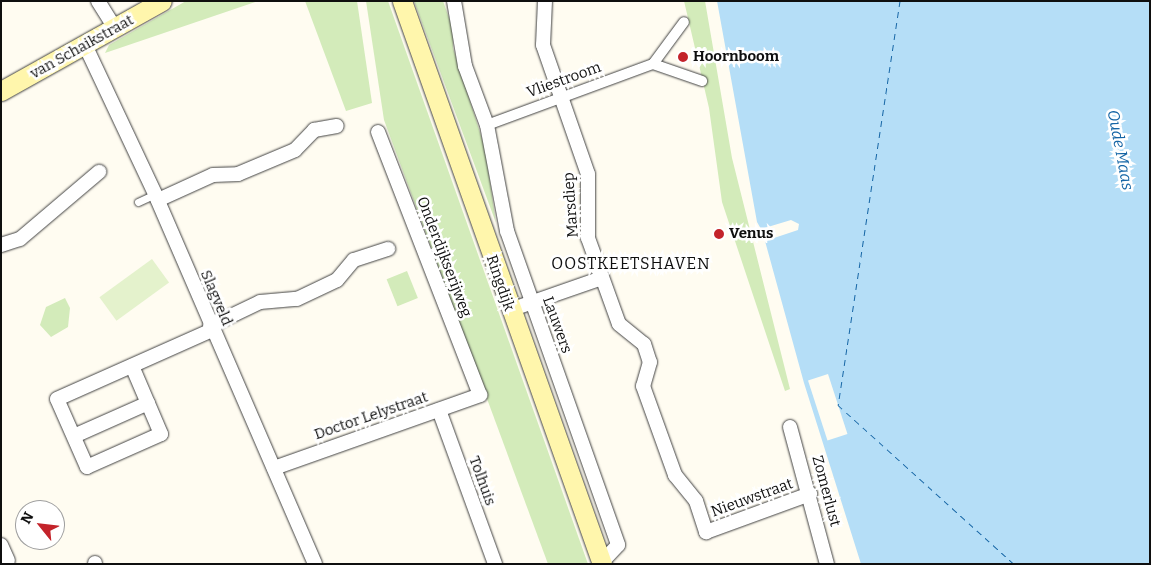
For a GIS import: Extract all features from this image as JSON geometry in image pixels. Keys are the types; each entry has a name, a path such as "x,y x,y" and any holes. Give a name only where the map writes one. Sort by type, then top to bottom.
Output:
{"main road":[{"name":"van Schaikstraat","path":"1,91 162,1"},
{"name":"Ringdijk","path":"402,1 510,310 602,563"}],"street":[{"path":"98,1 115,28"},
{"name":"Lauwers","path":"454,1 465,66 487,125 506,231 618,545 602,563"},
{"name":"Marsdiep","path":"545,1 543,45 588,174 588,238 619,324 644,344 650,362 643,386 674,475 696,501"},
{"path":"684,22 652,64 702,82"},
{"name":"Slagveld","path":"85,45 157,197 211,328 315,564"},
{"name":"Vliestroom","path":"487,125 652,64"},
{"path":"157,197 213,175 238,174 295,150 314,130 337,126"},
{"name":"Onderdijkserijweg","path":"378,132 480,395"},
{"path":"1,246 20,239 98,172"},
{"path":"132,366 162,434 88,467 58,399 132,366 260,302 297,299 337,280 354,260 388,249"},
{"path":"510,310 602,278"},
{"name":"Doctor Lelystraat","path":"274,468 480,395"},
{"path":"74,436 148,403"},
{"name":"Tolhuis","path":"439,410 494,564"},
{"name":"Zomerlust","path":"790,427 810,494 827,564"},
{"name":"Nieuwstraat","path":"696,501 706,532 810,494"},
{"path":"1,545 8,561"}],"lane":[{"path":"138,202 157,197"}],"green space":[{"path":"186,1 258,1 105,53 109,45"},
{"path":"305,1 357,1 372,103 346,111"},
{"path":"366,1 388,1 588,564 548,564 384,120"},
{"path":"414,1 443,1 453,29 453,48 485,148 496,223"},
{"path":"684,1 705,1 732,158 790,389 785,391 722,202 709,108"},
{"path":"152,259 169,282 116,321 99,297"},
{"path":"407,271 418,298 397,306 387,279"},
{"path":"65,298 70,308 68,327 51,337 40,325 46,307"}],"water":[{"name":"Oude Maas","path":"717,1 1150,1 1150,564 861,564 804,383 765,241 798,230 799,224 791,220 761,229 757,222"}],"pier":[{"path":"828,374 847,434 827,440 808,380"}],"ferry route":[{"path":"900,1 838,405 1014,564"}],"place":[{"name":"Hoornboom","path":"683,57"},
{"name":"Venus","path":"719,234"}],"district":[{"name":"OOSTKEETSHAVEN","path":"631,264"}]}
